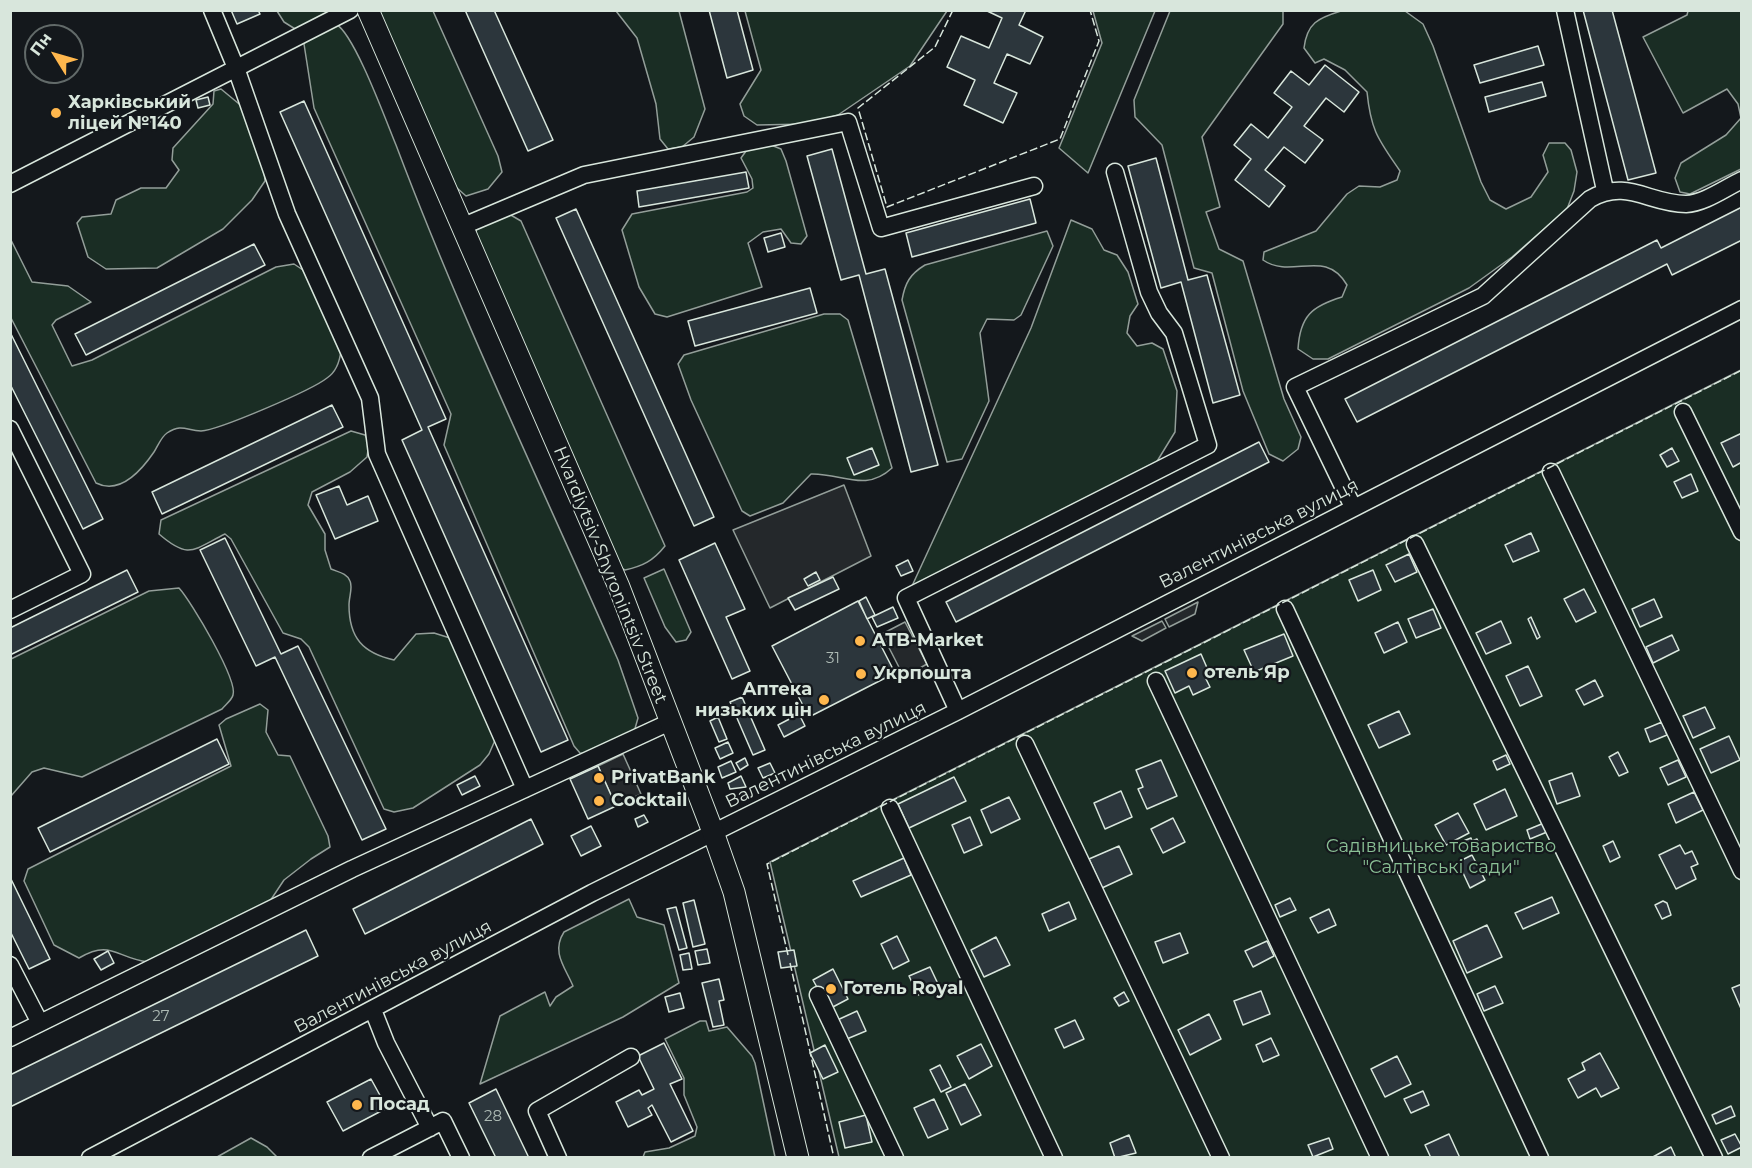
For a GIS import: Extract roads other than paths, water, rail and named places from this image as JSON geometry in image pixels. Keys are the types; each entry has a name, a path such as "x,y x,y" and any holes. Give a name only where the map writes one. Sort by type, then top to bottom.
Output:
{"main road":[{"name":"Hvardiytsiv-Shyronintsiv Street","path":"368,10 619,588 712,832 731,884 798,1158"}],"street":[{"path":"212,10 237,68 287,214 370,398 377,454 525,789"},
{"path":"10,184 350,10"},
{"path":"1566,10 1605,190"},
{"path":"461,227 584,175 848,122 882,228 1034,186"},
{"path":"958,711 906,598 1208,445 1174,333 1159,313 1149,292 1115,172"},
{"path":"1353,507 1295,387 1483,296 1590,199 1605,190 1619,190 1687,204 1699,201 1742,180"},
{"name":"Валентинівська вулиця","path":"90,1158 592,893 958,711 1742,309"},
{"path":"1683,412 1742,532"},
{"path":"10,429 82,574 10,610"},
{"path":"1551,472 1742,871"},
{"path":"1416,544 1714,1158"},
{"path":"1285,609 1540,1158"},
{"path":"1156,681 1380,1158"},
{"path":"10,1038 351,869 670,722"},
{"path":"1025,744 1221,1158"},
{"path":"890,808 1054,1158"},
{"path":"10,965 40,1023"},
{"path":"818,995 895,1158"},
{"path":"373,1010 430,1128"},
{"path":"558,1158 537,1111 631,1057"},
{"path":"371,1158 443,1121 461,1158"}],"place":[{"name":"Харківський ліцей №140","path":"56,113"},
{"name":"ATB-Market","path":"860,641"},
{"name":"отель Яр","path":"1192,673"},
{"name":"Укрпошта","path":"861,674"},
{"name":"Аптека низьких цін","path":"824,700"},
{"name":"PrivatBank","path":"599,778"},
{"name":"Cocktail","path":"599,801"},
{"name":"Готель Royal","path":"831,989"},
{"name":"Посад","path":"357,1105"}],"park label":[{"name":"Садівницьке товариство \"Салтівські сади\"","path":"1441,857"}]}
